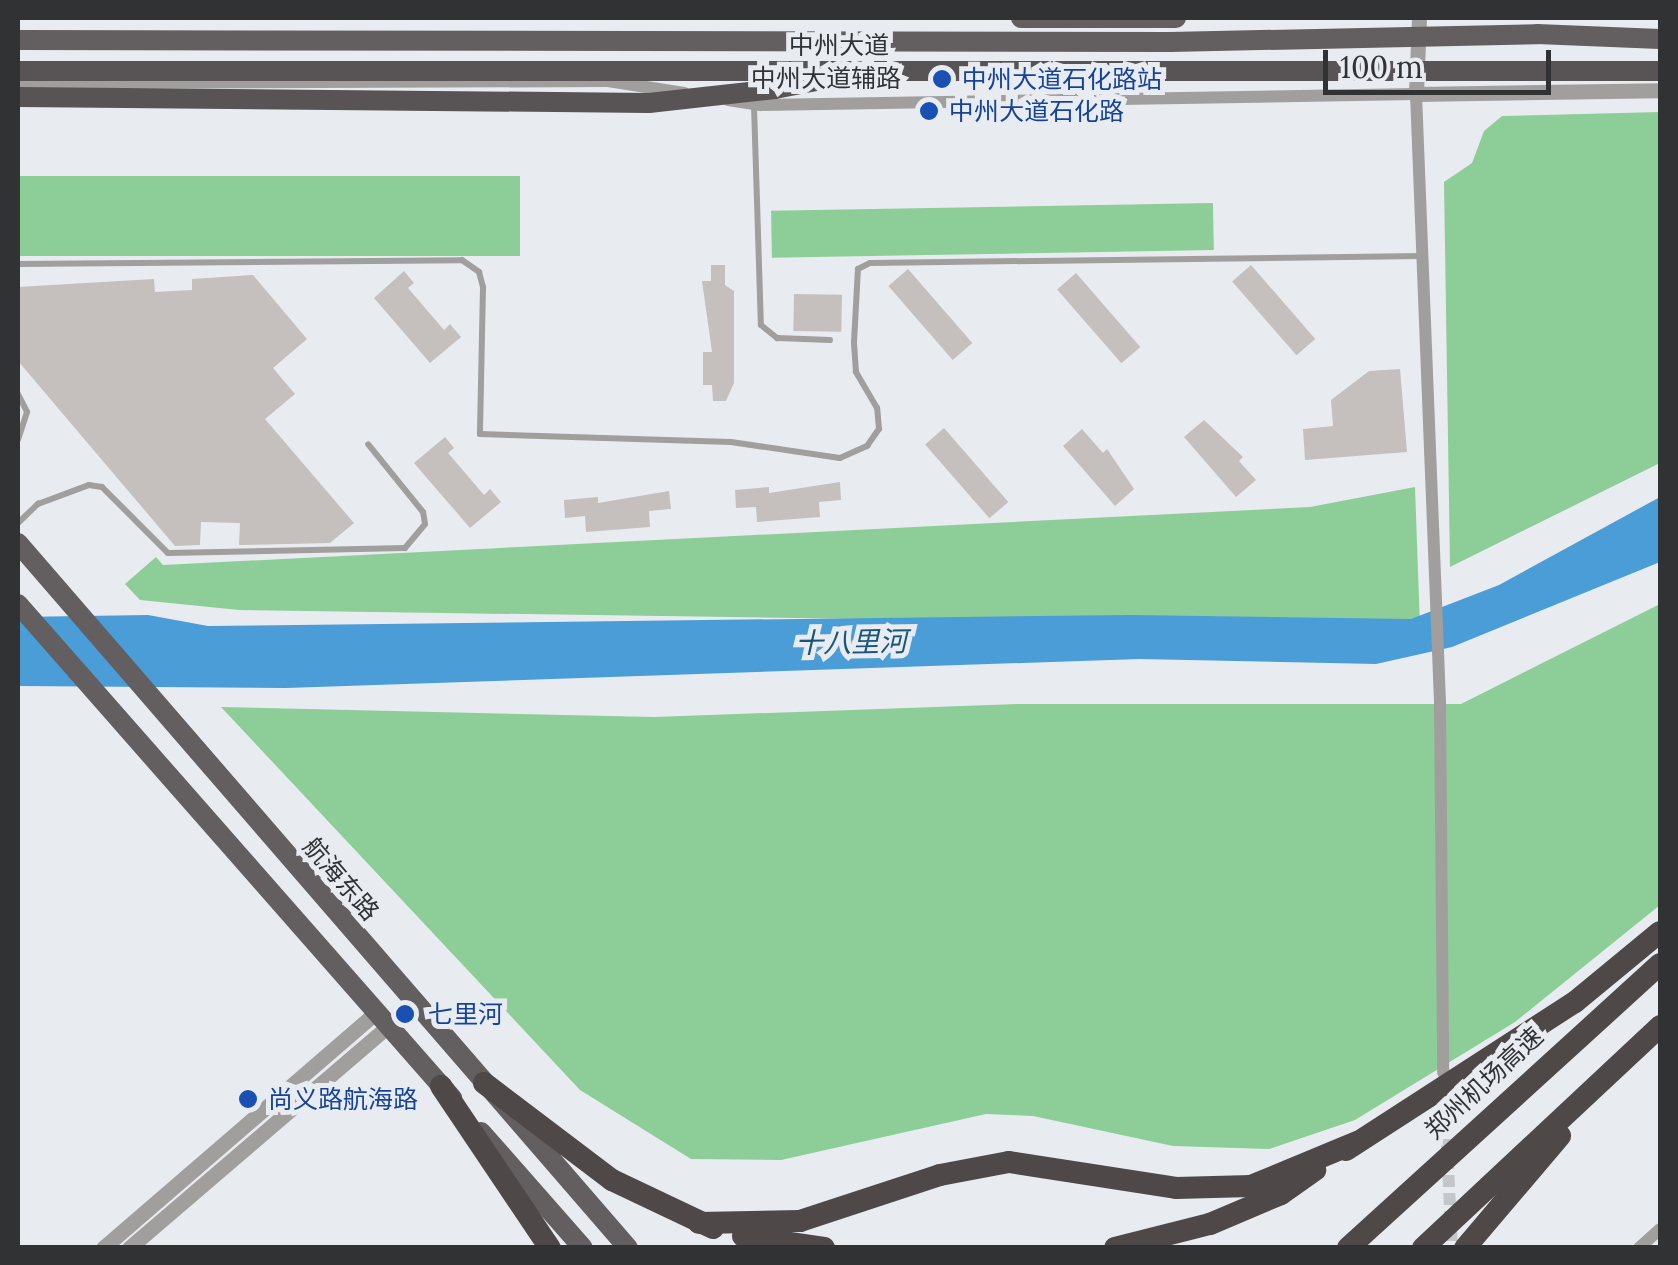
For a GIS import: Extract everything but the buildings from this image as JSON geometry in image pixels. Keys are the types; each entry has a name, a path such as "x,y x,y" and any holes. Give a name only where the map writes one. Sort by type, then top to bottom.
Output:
{"highway":[{"name":"中州大道","path":"18,72 1660,68"},
{"path":"18,97 649,102 775,89 873,70"},
{"path":"1115,1248 1210,1224 1281,1194 1576,1002 1660,932"},
{"name":"郑州机场高速","path":"1348,1248 1660,964"},
{"path":"1424,1248 1660,1026"},
{"path":"1464,1248 1624,1062"},
{"path":"484,1084 612,1180 699,1223 729,1234 824,1248"},
{"path":"441,1086 550,1248"},
{"path":"699,1223 800,1220 940,1175 1009,1162 1176,1188 1251,1186 1357,1142"}],"main road":[{"path":"1021,18 1176,18"},
{"name":"中州大道","path":"18,40 518,40 1418,27 1660,39"},
{"name":"航海东路","path":"18,543 628,1248"},
{"path":"18,604 583,1248"}],"street":[{"path":"1418,27 1416,94 1440,703 1443,1073"},
{"path":"1577,91 1660,68"},
{"name":"中州大道辅路","path":"18,84 608,81 754,104 1660,90"},
{"path":"103,1248 382,1019"},
{"path":"129,1248 382,1019"},
{"path":"1639,1248 1660,1229"}],"lane":[{"path":"754,104 761,325 777,338 830,340"},
{"path":"18,264 462,260 479,272 483,287 480,434 731,442 840,458 867,446 878,429 877,408 856,372 854,342 858,268 870,263 1423,256"},
{"path":"18,394 27,412 18,440"},
{"path":"18,522 38,504 89,485 102,487 168,553 405,548 425,524 424,512 368,444"}],"green space":[{"path":"1660,112 1660,463 1450,567 1444,182 1472,163 1484,131 1502,116"},
{"path":"18,176 520,176 520,256 18,256"},
{"path":"1213,203 1214,250 772,258 771,211"},
{"path":"1415,487 1420,627 239,610 140,600 125,584 156,557 163,565 1310,507"},
{"path":"1660,604 1660,905 1515,1022 1355,1120 1269,1149 1173,1146 1033,1116 986,1114 781,1160 691,1159 580,1090 221,707 654,717 1017,704 1461,704"}],"water":[{"name":"十八里河","path":"1660,497 1660,562 1452,647 1376,664 1139,659 286,688 18,686 18,617 148,615 208,626 1130,615 1411,619 1499,585"}],"tunnel":[{"path":"1444,1085 1452,1248"}],"place":[{"name":"中州大道石化路站","path":"942,79"},
{"name":"中州大道石化路","path":"929,111"},
{"name":"七里河","path":"405,1014"},
{"name":"尚义路航海路","path":"248,1099"}]}
